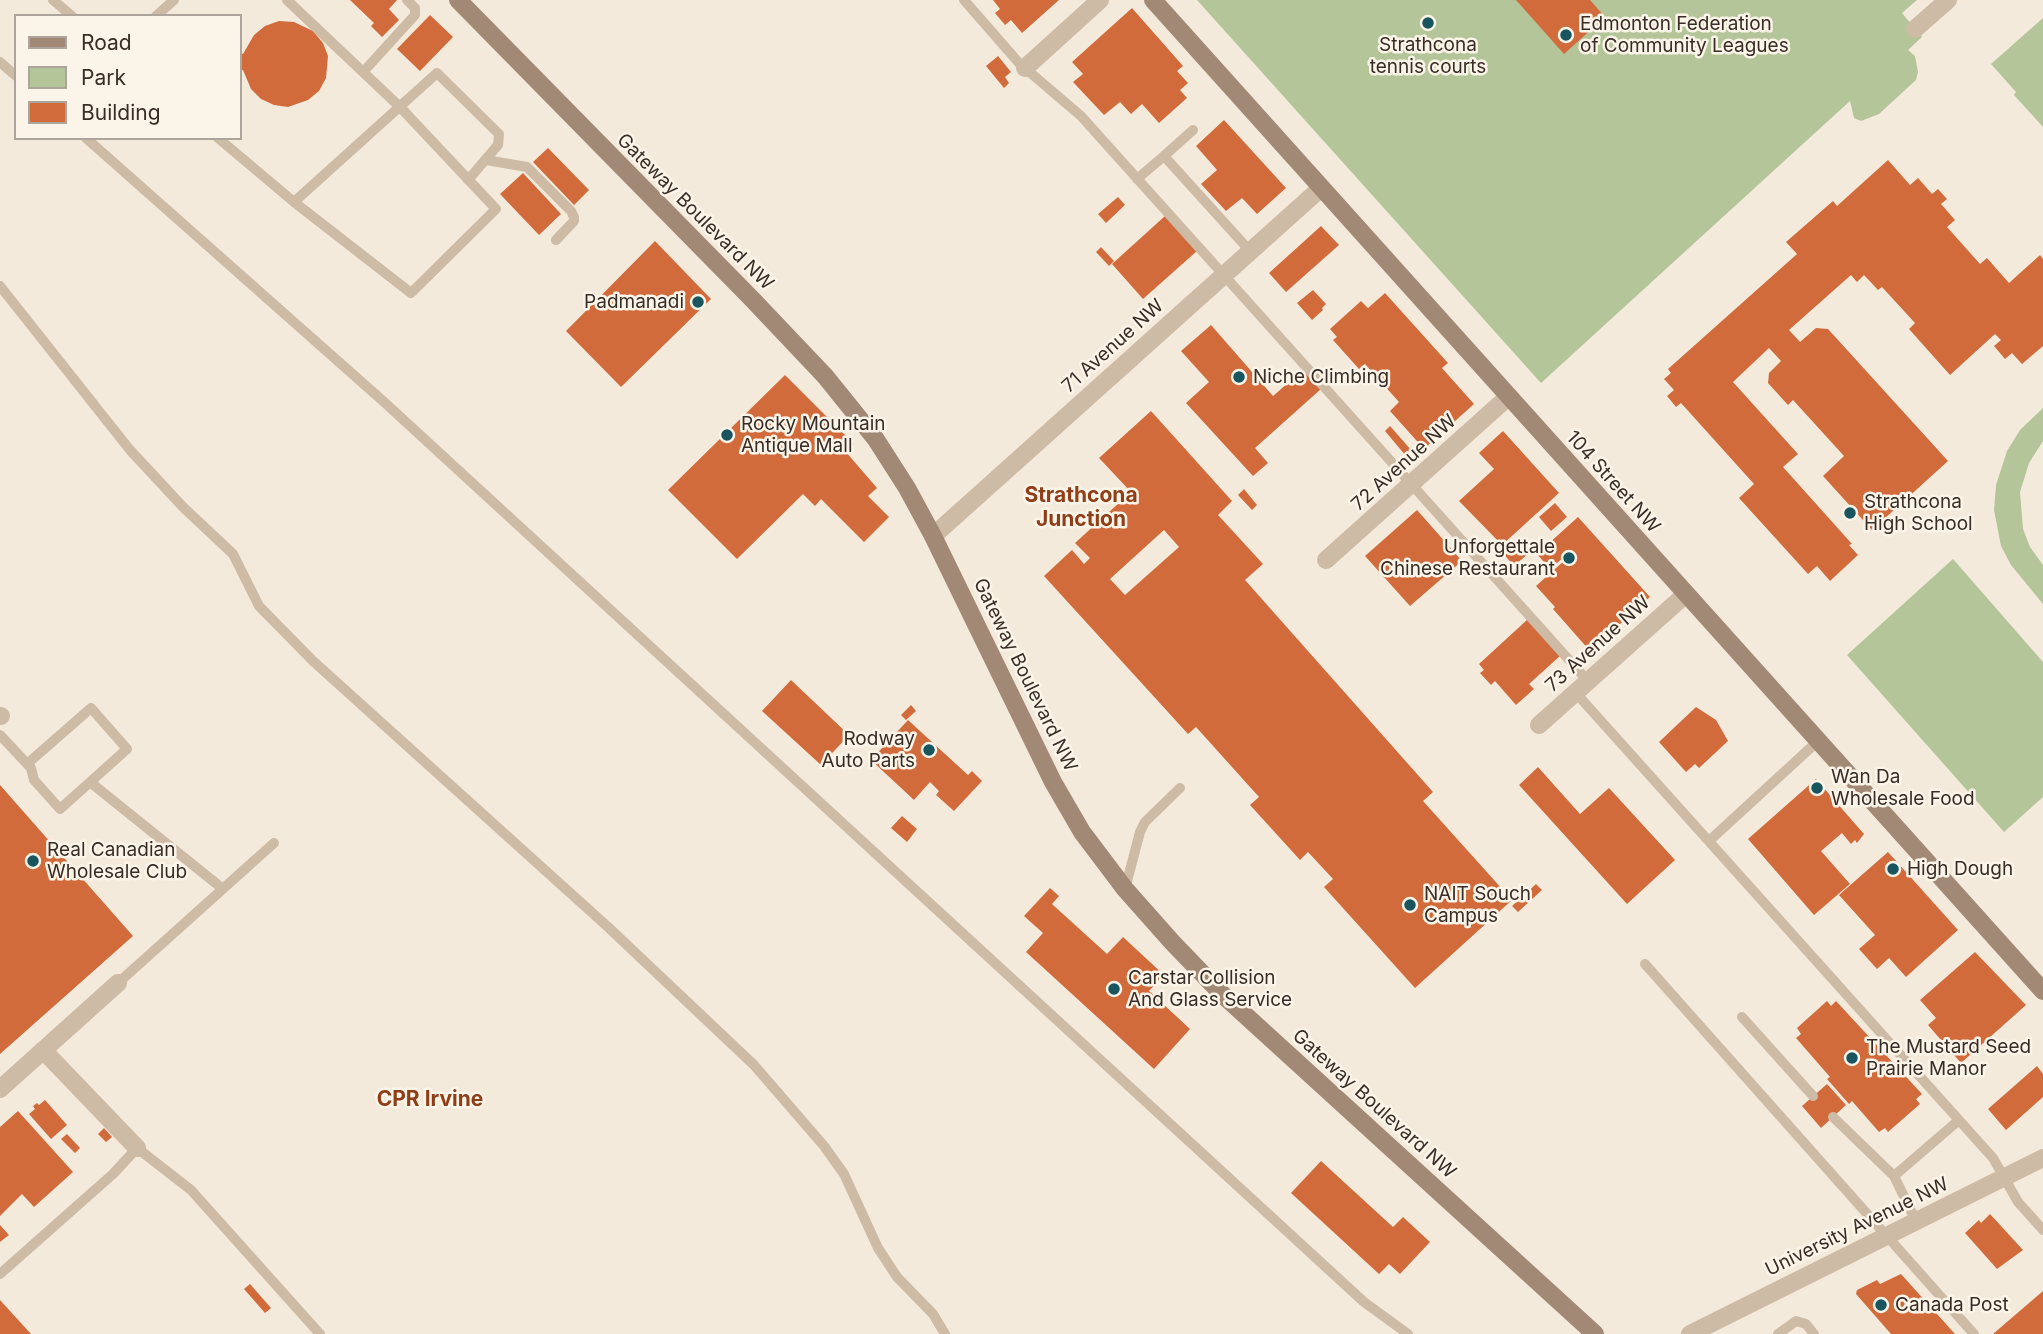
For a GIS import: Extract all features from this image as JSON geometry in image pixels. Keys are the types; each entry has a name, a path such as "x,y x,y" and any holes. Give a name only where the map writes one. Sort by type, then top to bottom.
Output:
{"main road":[{"name":"Gateway Boulevard NW","path":"458,0 825,376 875,438 933,536 1053,782 1082,832 1125,889 1223,994 1595,1334"},
{"name":"104 Street NW","path":"1153,0 2043,991"}],"street":[{"path":"1025,68 1100,0"},
{"path":"1915,29 1948,0"},
{"name":"71 Avenue NW","path":"933,536 1321,188"},
{"name":"72 Avenue NW","path":"1326,559 1508,397"},
{"name":"73 Avenue NW","path":"1539,725 1686,594"},
{"path":"0,1089 118,983"},
{"path":"44,1050 137,1148"},
{"name":"University Avenue NW","path":"1690,1334 2003,1177 2041,1163"}],"lane":[{"path":"53,0 70,14"},
{"path":"158,14 174,0"},
{"path":"220,140 294,202 411,293 496,209 364,71 287,0"},
{"path":"364,71 415,15 415,8 407,0"},
{"path":"964,0 1025,68 1081,116 1411,485 1709,841 1993,1158 2018,1202 2043,1230"},
{"path":"0,62 14,74"},
{"path":"294,202 437,73 499,134 498,145 468,180"},
{"path":"1137,179 1194,130"},
{"path":"88,140 383,401 1364,1302 1409,1334"},
{"path":"1164,156 1250,251"},
{"path":"486,160 527,167 571,211 574,221 556,240"},
{"path":"0,286 130,450 183,507 233,554 259,606 313,661 608,927 754,1065 824,1146 844,1174 878,1248 897,1277 933,1314 945,1334"},
{"path":"0,735 27,764 34,780 60,809 127,749 91,708 27,764"},
{"path":"1709,841 1818,741"},
{"path":"90,782 223,889"},
{"path":"1125,889 1145,822 1180,788"},
{"path":"118,983 274,843"},
{"path":"1645,964 1974,1334"},
{"path":"1742,1017 1813,1096"},
{"path":"1833,1117 1894,1176 1916,1221"},
{"path":"1894,1176 1959,1120"},
{"path":"0,1274 113,1174 137,1148 191,1190 320,1334"},
{"path":"1778,1334 1796,1321 1806,1324 1814,1334"}],"green space":[{"path":"1197,0 1917,0 1902,13 1922,37 1908,50 1915,56 1918,72 1916,80 1879,114 1861,121 1854,118 1850,101 1541,383"},
{"path":"2043,18 2043,127 1991,64"},
{"path":"2043,408 2043,441 2029,463 2020,492 2023,529 2030,547 2043,565 2043,604 2011,565 2001,546 1994,510 1996,485 2007,451 2020,430"},
{"path":"1953,559 2043,662 2043,797 2004,832 1847,655"}],"building":[{"path":"350,0 397,0 389,9 399,20 382,37 371,26 374,23"},
{"path":"993,0 1059,0 1022,33 1011,20 1005,25 995,13 1000,9"},
{"name":"Edmonton Federation of Community Leagues","path":"1516,0 1590,0 1605,17 1564,54"},
{"path":"1132,8 1183,66 1177,71 1188,83 1180,90 1187,98 1159,123 1142,104 1131,114 1120,102 1104,115 1073,82 1083,74 1072,62"},
{"path":"430,15 453,37 420,71 397,49"},
{"path":"279,21 294,22 313,31 323,43 328,56 326,78 319,91 308,100 288,107 274,105 261,99 251,89 242,70 242,54 254,35 265,26"},
{"path":"998,56 1011,72 1005,77 1009,83 1004,88 986,66"},
{"path":"1224,120 1286,188 1257,214 1242,198 1226,211 1201,184 1217,170 1196,146"},
{"path":"548,148 589,190 574,205 533,162"},
{"path":"1888,160 1910,185 1918,178 1932,194 1938,189 1947,199 1941,204 1955,220 1947,227 1980,264 1987,258 2009,283 2040,255 2043,259 2043,346 2022,364 2012,353 2005,359 1994,346 2001,340 1995,334 1950,375 1909,329 1915,323 1882,287 1878,290 1864,275 1857,282 1851,275 1789,330 1800,342 1816,328 1828,329 1948,461 1872,530 1823,476 1844,456 1793,400 1788,405 1768,383 1769,373 1781,361 1769,348 1733,382 1798,454 1783,467 1852,544 1849,545 1858,555 1830,581 1817,566 1808,574 1739,498 1754,484 1681,403 1676,407 1667,396 1674,390 1664,379 1671,373 1668,369 1797,254 1786,242 1833,201 1837,206"},
{"path":"523,173 561,214 539,235 500,194"},
{"path":"1118,197 1125,205 1106,223 1098,214"},
{"path":"1165,216 1197,251 1143,299 1112,264"},
{"path":"1321,226 1339,245 1286,292 1269,273"},
{"path":"655,241 711,299 621,387 566,331"},
{"path":"1101,247 1114,261 1109,266 1096,252"},
{"path":"1313,290 1326,304 1312,320 1297,303"},
{"path":"1385,293 1448,363 1442,368 1474,404 1424,449 1390,411 1399,402 1365,364 1359,369 1333,340 1337,337 1330,329 1361,301 1368,308"},
{"path":"1211,325 1273,396 1303,370 1321,389 1255,448 1268,463 1253,476 1186,403 1209,382 1181,351"},
{"path":"785,375 854,444 846,452 877,488 868,496 889,517 864,542 821,499 815,506 803,494 737,559 668,490"},
{"path":"1151,411 1232,501 1218,515 1263,564 1245,580 1433,792 1423,801 1512,900 1415,988 1324,887 1333,879 1308,852 1300,860 1250,805 1259,797 1196,727 1188,734 1044,576 1072,550 1084,564 1090,558 1075,543 1131,492 1099,458","holes":["1164,530 1179,547 1125,595 1110,579"]},
{"path":"1390,426 1412,451 1406,456 1385,431"},
{"path":"1503,431 1559,493 1502,545 1459,501 1494,469 1479,453"},
{"path":"1244,489 1257,505 1252,510 1238,495"},
{"path":"1555,503 1567,517 1551,531 1539,517"},
{"path":"1417,510 1462,561 1410,606 1365,556"},
{"path":"1578,517 1650,597 1590,651 1536,586 1565,560 1563,558 1550,569 1537,554"},
{"path":"1517,539 1529,553 1514,566 1502,552"},
{"path":"1528,619 1560,656 1529,684 1534,689 1516,705 1495,681 1491,685 1480,673 1484,670 1479,664"},
{"path":"791,680 849,735 821,765 762,711"},
{"path":"911,705 916,711 906,720 901,715"},
{"path":"1696,707 1716,720 1728,741 1699,768 1695,764 1686,772 1659,742"},
{"path":"908,720 968,775 972,771 982,781 954,811 936,795 939,791 930,782 914,800 871,760"},
{"path":"1538,767 1580,814 1609,788 1675,860 1627,904 1519,785"},
{"path":"1816,779 1864,834 1857,843 1855,840 1851,844 1842,833 1821,851 1850,884 1814,915 1748,839"},
{"name":"Real Canadian Wholesale Club","path":"0,785 133,936 0,1054"},
{"path":"902,816 917,829 907,842 891,828"},
{"path":"1888,852 1958,930 1906,977 1889,958 1877,969 1859,949 1875,935 1839,895"},
{"path":"1536,884 1542,890 1518,912 1512,906"},
{"path":"1050,888 1059,896 1052,904 1107,954 1123,937 1164,975 1149,991 1190,1029 1154,1069 1026,952 1043,933 1024,916"},
{"path":"1975,952 2026,1005 1961,1063 1928,1025 1936,1018 1920,1000"},
{"name":"The Mustard Seed Prairie Manor","path":"1827,1001 1831,1006 1836,1001 1922,1094 1916,1099 1920,1104 1888,1132 1885,1128 1879,1132 1852,1101 1849,1104 1796,1038 1801,1034 1797,1028"},
{"path":"2037,1066 2043,1074 2043,1097 2006,1130 1988,1109"},
{"name":"The Mustard Seed Prairie Manor","path":"1827,1084 1846,1105 1821,1128 1802,1106"},
{"path":"45,1100 67,1125 51,1139 29,1114 35,1109 33,1106"},
{"path":"18,1111 73,1172 34,1207 22,1194 0,1216 0,1127"},
{"path":"104,1128 112,1137 106,1142 98,1134"},
{"path":"67,1134 80,1148 75,1153 61,1139"},
{"path":"1321,1161 1393,1227 1403,1217 1430,1242 1400,1274 1389,1264 1379,1274 1291,1193"},
{"path":"1990,1214 2023,1250 1997,1269 1965,1233"},
{"path":"0,1225 9,1235 0,1242"},
{"path":"1901,1274 1955,1334 1891,1334 1856,1294 1857,1290 1877,1280 1880,1284"},
{"path":"250,1284 271,1308 265,1313 244,1289"},
{"path":"2043,1291 2043,1334 1993,1334"},
{"path":"0,1300 31,1334 0,1334"}],"place":[{"name":"Strathcona tennis courts","path":"1428,23"},
{"name":"Edmonton Federation of Community Leagues","path":"1566,35"},
{"name":"Padmanadi","path":"698,302"},
{"name":"Niche Climbing","path":"1239,377"},
{"name":"Rocky Mountain Antique Mall","path":"727,435"},
{"name":"Strathcona High School","path":"1850,513"},
{"name":"Unforgettale Chinese Restaurant","path":"1569,558"},
{"name":"Rodway Auto Parts","path":"929,750"},
{"name":"Wan Da Wholesale Food","path":"1817,788"},
{"name":"Real Canadian Wholesale Club","path":"33,861"},
{"name":"High Dough","path":"1893,869"},
{"name":"NAIT Souch Campus","path":"1410,905"},
{"name":"Carstar Collision And Glass Service","path":"1114,989"},
{"name":"The Mustard Seed Prairie Manor","path":"1852,1058"},
{"name":"Canada Post","path":"1881,1305"}],"district":[{"name":"Strathcona Junction","path":"1081,508"},
{"name":"CPR Irvine","path":"430,1100"}]}
